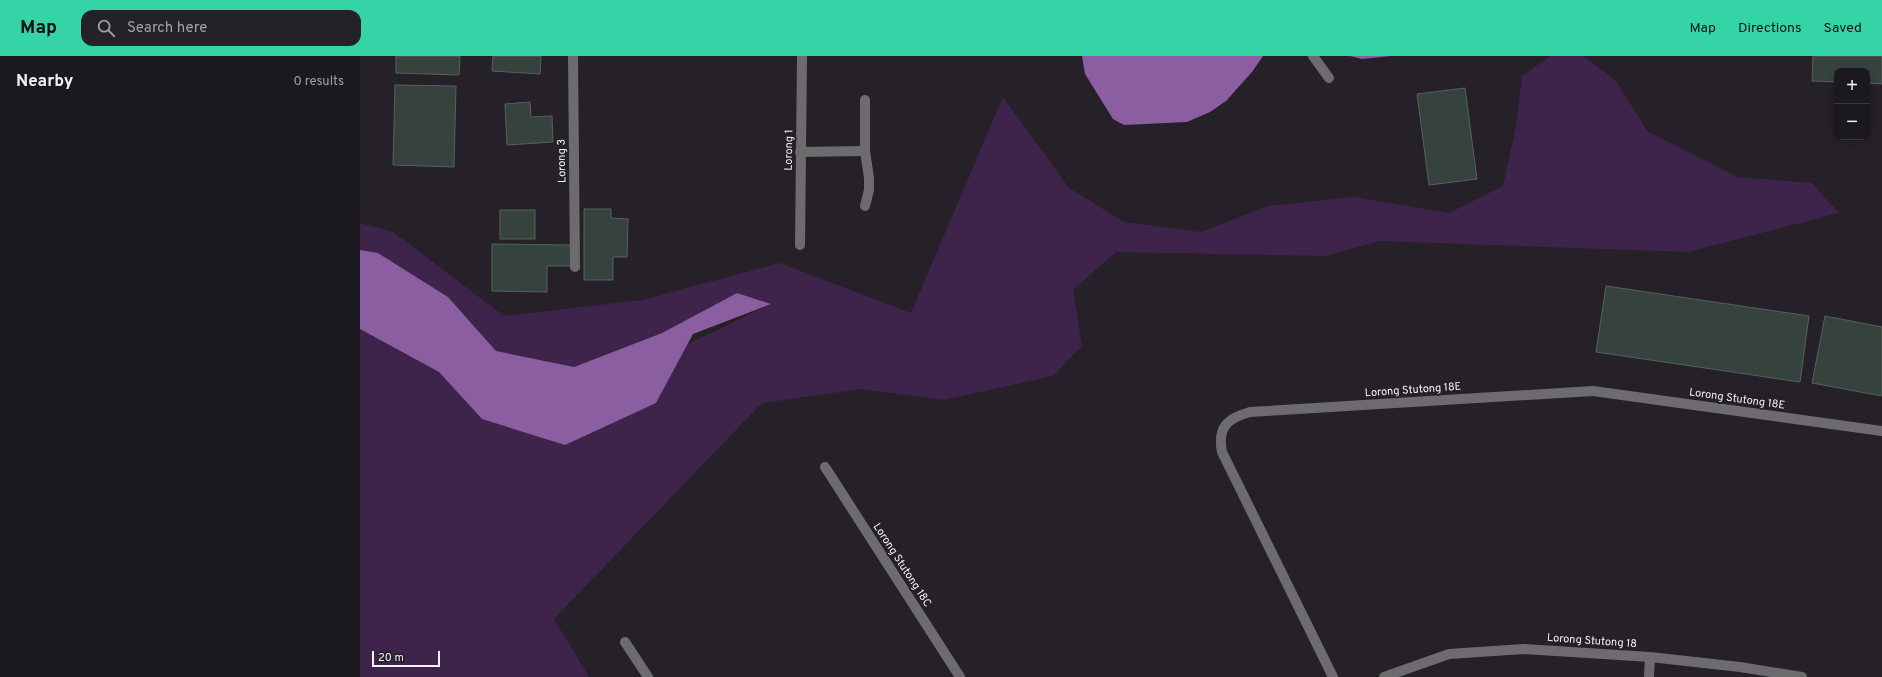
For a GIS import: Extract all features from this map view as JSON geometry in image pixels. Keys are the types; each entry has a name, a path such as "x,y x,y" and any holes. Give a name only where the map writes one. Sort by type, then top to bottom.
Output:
{"street":[{"name":"Lorong 3","path":"573,56 575,266"},
{"name":"Lorong 1","path":"800,245 802,56"},
{"path":"1313,56 1329,78"},
{"path":"865,100 865,151 869,178 869,190 865,206"},
{"path":"800,152 865,151"},
{"name":"Lorong Stutong 18E","path":"1333,677 1222,452 1220,436 1226,424 1236,416 1250,412 1593,391 1882,431"},
{"name":"Lorong Stutong 18C","path":"825,467 960,677"},
{"path":"625,642 648,677"},
{"name":"Lorong Stutong 18","path":"1384,677 1449,654 1524,649 1650,657 1740,667 1802,677"},
{"path":"1649,677 1650,657"}],"shaded area":[{"path":"1082,56 1263,56 1252,72 1226,101 1210,112 1187,122 1124,125 1113,119 1085,74"},
{"path":"1350,56 1391,56 1362,59"},
{"path":"1550,56 1583,56 1617,82 1647,131 1737,177 1812,183 1839,213 1688,252 1380,241 1325,256 1116,252 1073,290 1082,346 1053,376 943,400 860,389 762,403 554,619 589,677 360,677 360,329 439,372 482,419 656,403 688,344 771,304 737,293 662,333 574,367 496,351 448,297 378,253 360,250 360,223 393,232 504,316 642,300 780,263 911,313 1003,97 1069,188 1124,222 1201,232 1268,206 1354,197 1449,213 1503,186 1516,126 1522,76"},
{"path":"360,250 378,253 448,297 496,351 574,367 662,333 737,293 771,304 693,334 656,403 565,445 482,419 439,372 360,329"}],"building":[{"path":"396,56 460,56 459,75 396,73"},
{"path":"493,56 541,56 540,74 492,71"},
{"path":"1813,56 1882,56 1882,84 1870,83 1870,68 1834,68 1834,82 1812,81"},
{"path":"395,85 456,86 454,167 393,165"},
{"path":"1465,88 1477,179 1429,185 1417,94"},
{"path":"530,102 531,117 552,116 553,142 507,145 505,104"},
{"path":"584,209 611,209 611,218 628,219 627,257 613,257 613,280 584,280"},
{"path":"500,210 535,210 535,239 500,239"},
{"path":"492,244 573,245 573,266 547,266 547,292 492,291"},
{"path":"1606,286 1809,316 1800,382 1596,352"},
{"path":"1825,316 1882,327 1882,396 1812,383"}]}
